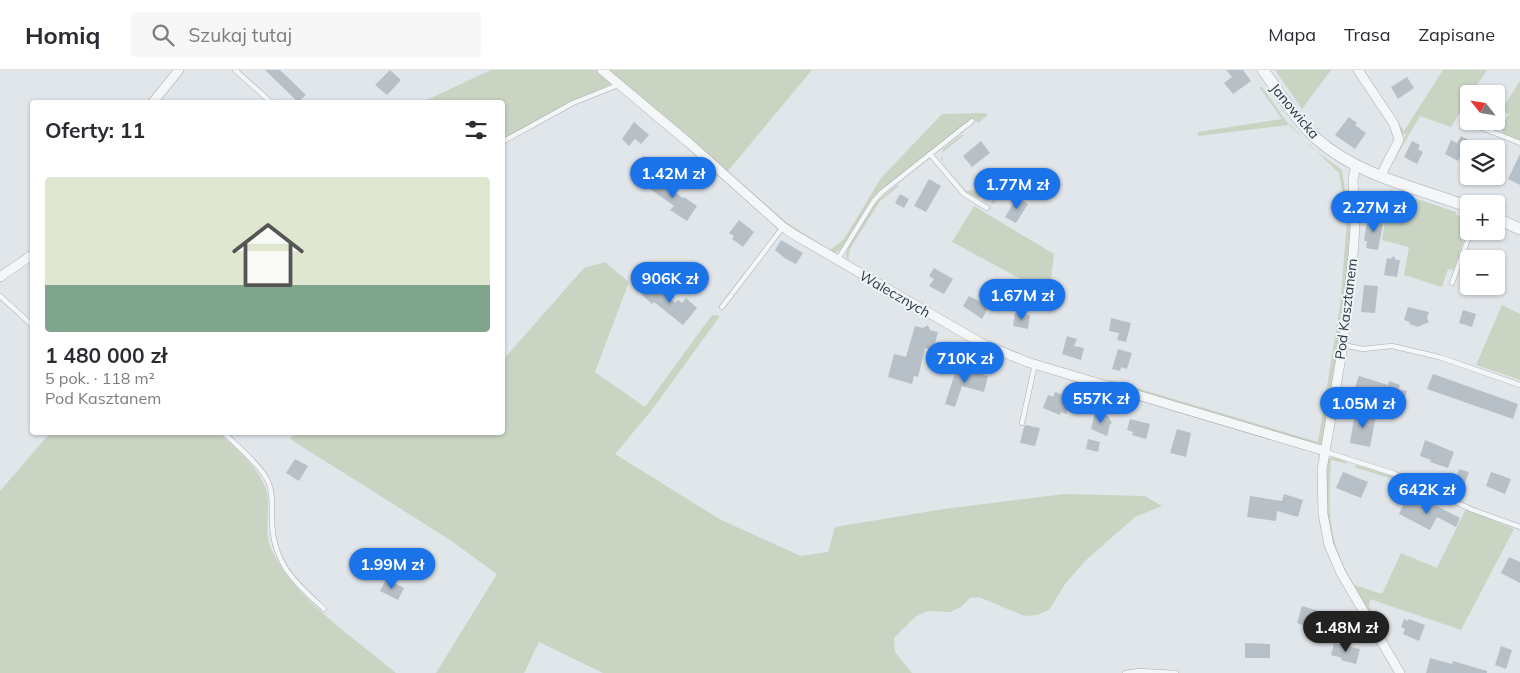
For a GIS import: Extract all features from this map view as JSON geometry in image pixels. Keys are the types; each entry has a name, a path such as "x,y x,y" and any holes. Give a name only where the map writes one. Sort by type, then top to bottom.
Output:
{"street":[{"path":"155,100 179,70"},
{"name":"Walecznych","path":"602,70 783,226 837,260 982,343 1035,364 1325,451"},
{"name":"Janowicka","path":"1262,70 1306,128 1335,153 1356,165 1460,204"},
{"path":"1358,70 1394,124 1399,140 1381,175"},
{"name":"Pod Kasztanem","path":"1356,165 1353,180 1355,227 1343,345 1325,451 1322,498 1325,529 1329,545 1348,586 1400,673"},
{"path":"1505,222 1520,229"},
{"path":"0,277 30,256"}],"lane":[{"path":"235,70 269,100"},
{"path":"505,140 573,102 620,84"},
{"path":"837,260 877,198 972,121"},
{"path":"1487,130 1520,143"},
{"path":"930,154 964,194 987,208"},
{"path":"722,307 783,226"},
{"path":"1452,283 1468,240"},
{"path":"0,296 30,323"},
{"path":"1343,345 1363,349 1392,346 1439,357 1520,385"},
{"path":"1022,423 1035,364"},
{"path":"226,435 260,470 268,481 273,538 280,561 302,589 324,609"},
{"path":"1325,451 1395,474 1473,510 1520,527"},
{"path":"1125,673 1139,670 1176,673"}],"green space":[{"path":"491,70 598,70 614,83 573,101 505,138 505,100 426,100"},
{"path":"608,70 812,70 728,171 786,222 830,250 844,239 881,178 942,114 986,113 988,115 978,123 973,118 879,191 872,199 842,248 837,252 829,252 785,223"},
{"path":"1275,70 1331,70 1302,109"},
{"path":"1443,70 1487,70 1477,85 1460,85 1460,112 1451,127 1420,116 1390,167 1406,135 1404,133 1401,138 1390,114 1392,113 1404,131"},
{"path":"1520,81 1520,141 1505,135 1501,130 1505,130 1505,120 1509,114 1505,112 1505,104"},
{"path":"1259,87 1262,87 1289,125 1198,136 1198,132 1282,119"},
{"path":"1289,125 1291,125 1305,141"},
{"path":"961,135 964,135 942,153 943,149"},
{"path":"1316,151 1342,170 1345,190 1349,190 1350,222 1347,286 1322,443 1320,445 1174,403 1111,382 1110,380 1318,442 1340,306 1347,221 1339,173"},
{"path":"949,170 966,191 982,189 997,199 993,204 991,203 994,198 984,192 980,198 975,198 966,192"},
{"path":"897,185 899,186 880,201 850,249 848,261 846,256 848,246 877,201"},
{"path":"1390,190 1456,212 1456,215 1460,216 1460,240 1464,240 1454,270 1448,269 1442,287 1404,275 1409,247 1382,240"},
{"path":"974,206 1054,254 1049,294 952,242"},
{"path":"848,261 915,299 914,301"},
{"path":"605,262 629,282 595,372 645,407 712,315 720,316 651,411 615,454 721,520 801,556 828,552 835,527 944,509 1064,494 1145,496 1162,506 1135,517 1085,561 1065,584 1049,610 1038,615 1024,616 979,597 970,598 961,607 950,612 927,611 915,617 894,638 895,652 912,673 603,673 539,642 524,673 436,673 497,574 447,538 290,439 293,435 505,435 505,358 584,268"},
{"path":"1502,305 1520,314 1520,380 1476,365"},
{"path":"48,435 221,435 242,454 262,479 268,499 268,538 281,568 327,617 396,673 0,673 0,491"},
{"path":"1333,457 1346,461 1347,464 1331,460 1330,509 1336,545 1354,585 1382,594 1401,553 1437,568 1466,509 1514,529 1461,630 1370,599 1369,607 1382,625 1376,624 1347,576 1334,547 1328,517 1326,484 1328,459"},
{"path":"1356,465 1388,474 1418,488 1417,490 1386,477 1354,467"}],"building":[{"path":"265,70 280,70 306,95 300,100 296,100"},
{"path":"390,70 401,80 387,95 375,85"},
{"path":"1226,70 1243,70 1251,81 1233,94 1224,83 1232,77"},
{"path":"1407,77 1414,88 1398,99 1391,87"},
{"path":"1349,117 1357,123 1355,125 1366,133 1355,149 1335,135"},
{"path":"634,122 649,135 641,144 635,139 629,146 622,139"},
{"path":"1461,136 1468,140 1460,140 1460,156 1458,161 1445,154 1451,140 1457,143"},
{"path":"981,141 990,153 972,167 963,156"},
{"path":"1412,141 1420,145 1418,149 1423,152 1417,164 1404,157"},
{"path":"1520,154 1520,185 1508,179"},
{"path":"644,156 652,163 646,169 639,162"},
{"path":"652,176 697,206 687,221 670,210 674,206 646,186"},
{"path":"929,179 941,186 926,212 914,206"},
{"path":"900,194 909,199 904,208 895,203"},
{"path":"1017,197 1028,204 1016,223 1005,217"},
{"path":"1372,216 1384,219 1378,250 1366,248 1367,241 1364,241 1367,222 1371,223"},
{"path":"739,220 754,232 743,247 732,239 734,236 729,233"},
{"path":"781,240 803,253 796,264 775,250"},
{"path":"1394,256 1396,260 1400,260 1397,277 1384,275 1387,258 1390,259"},
{"path":"934,268 953,279 944,294 929,286 934,279 929,276"},
{"path":"653,283 675,303 678,300 682,303 686,298 697,308 683,325 642,295"},
{"path":"1364,285 1378,286 1375,313 1361,312"},
{"path":"969,296 989,306 982,319 963,306"},
{"path":"1408,307 1429,312 1427,318 1429,322 1418,327 1409,324 1410,322 1404,320"},
{"path":"1463,310 1476,314 1472,327 1459,323"},
{"path":"1015,313 1030,315 1028,329 1013,326"},
{"path":"1111,318 1131,323 1126,342 1117,340 1119,333 1109,331"},
{"path":"928,325 930,330 938,332 933,351 925,348 918,377 914,376 912,384 888,377 894,354 906,357 915,326 923,328"},
{"path":"1067,336 1077,339 1074,346 1084,348 1081,360 1062,354"},
{"path":"1118,349 1132,353 1127,369 1121,367 1120,371 1112,369"},
{"path":"957,367 988,376 984,392 962,386 955,407 945,404"},
{"path":"1433,374 1518,404 1513,419 1427,389"},
{"path":"1359,376 1388,385 1389,381 1400,385 1399,389 1407,391 1402,406 1354,390"},
{"path":"1055,392 1072,398 1066,414 1061,412 1060,415 1043,408 1048,395 1053,397"},
{"path":"1355,412 1376,416 1370,447 1350,443"},
{"path":"1095,413 1108,416 1112,423 1110,424 1107,436 1091,429"},
{"path":"1130,419 1150,424 1146,439 1132,435 1133,432 1127,430"},
{"path":"1026,425 1040,428 1035,446 1020,443"},
{"path":"1177,429 1191,433 1186,457 1170,453"},
{"path":"1088,439 1100,442 1098,452 1086,449"},
{"path":"1425,440 1454,452 1448,468 1430,462 1431,460 1420,456"},
{"path":"295,459 308,466 299,481 286,473"},
{"path":"1459,469 1469,472 1460,496 1450,492"},
{"path":"1343,472 1368,482 1361,498 1336,488"},
{"path":"1491,472 1511,479 1505,494 1486,486"},
{"path":"1284,494 1303,500 1298,517 1277,511 1276,521 1247,517 1250,496 1282,501"},
{"path":"1406,499 1426,509 1429,502 1460,518 1456,527 1437,517 1430,530 1399,514"},
{"path":"1509,557 1520,562 1520,583 1501,573"},
{"path":"386,579 404,588 398,600 380,591"},
{"path":"1302,606 1332,615 1328,629 1316,626 1315,629 1297,623"},
{"path":"1404,619 1425,625 1419,641 1403,634 1405,629 1401,627"},
{"path":"1245,643 1270,644 1270,658 1245,658"},
{"path":"1334,643 1360,649 1356,664 1331,655"},
{"path":"1501,646 1512,650 1506,669 1495,665"},
{"path":"1430,658 1452,664 1453,661 1487,671 1487,673 1426,673"}]}
